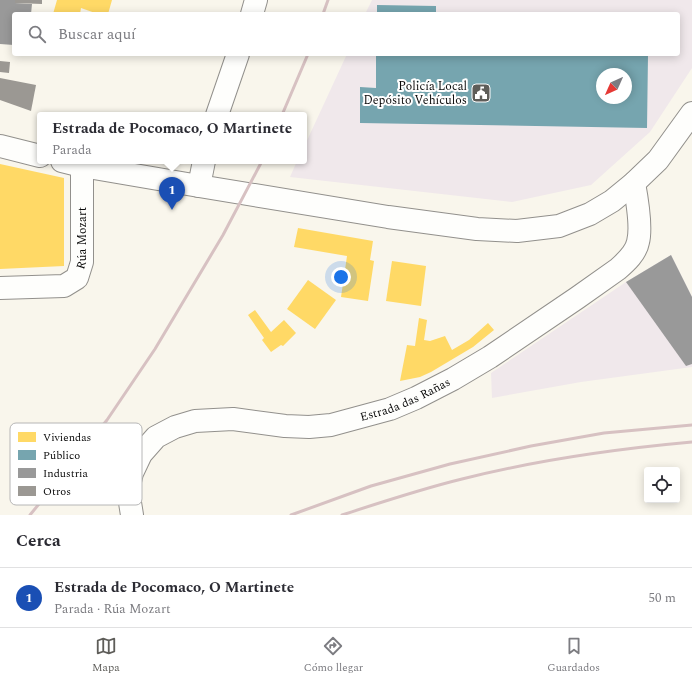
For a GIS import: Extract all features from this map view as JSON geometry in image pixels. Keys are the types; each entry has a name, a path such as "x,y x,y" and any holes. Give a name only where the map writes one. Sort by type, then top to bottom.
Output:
{"street":[{"path":"253,12 256,0"},
{"path":"218,112 237,56"},
{"path":"78,164 199,186 388,217 477,229 517,231 559,226 590,214 612,200 634,183 658,160 692,113"},
{"path":"0,146 37,155"},
{"name":"Rúa Mozart","path":"0,288 64,286 77,278 82,262 72,164"},
{"path":"199,186 203,164"},
{"name":"Estrada das Rañas","path":"142,453 156,437 175,427 195,421 233,419 286,426 309,427 332,425 390,409 416,398 453,379 520,337 618,269 630,257 638,242 638,206 634,183"},
{"name":"Estrada das Rañas","path":"130,505 132,515"}],"shaded area":[{"path":"372,0 692,0 692,68 650,132 591,185 512,202 290,177 296,164 307,164 307,141 346,56 680,56 680,12 366,12"},
{"path":"671,255 692,297 692,367 581,382 492,398 491,373 626,282"}],"building: Viviendas":[{"path":"57,0 112,0 109,12 92,12 81,8 80,12 54,12"},
{"path":"0,164 64,178 64,266 0,269"},
{"path":"298,228 373,241 370,260 374,261 368,301 341,297 347,256 294,247"},
{"path":"392,261 426,266 421,306 386,301"},
{"path":"308,280 336,300 315,329 287,309"},
{"path":"255,310 271,332 284,320 296,333 283,346 281,345 271,352 262,340 264,338 248,315"},
{"path":"419,318 427,320 424,340 430,341 445,336 452,350 469,340 488,323 494,330 473,347 431,372 420,377 400,381 407,345 415,346"}],"building: Público":[{"path":"377,5 436,6 436,12 377,12"},
{"name":"Policía Local Depósito Vehículos","path":"376,56 648,56 647,128 360,123 360,87 376,88"}],"building: Industria":[{"path":"0,0 15,0 15,3 32,4 31,12 12,12 12,45 0,44"},
{"path":"671,255 692,297 692,364 686,366 626,282"}],"building: Otros":[{"path":"15,0 42,0 42,4 15,3"},
{"path":"0,61 10,62 9,73 0,72"},
{"path":"0,78 36,85 31,111 0,100"}],"railway":[{"path":"324,12 328,0"},
{"path":"283,112 307,56"},
{"path":"105,423 155,349 223,235 260,164"},
{"path":"291,515 371,486 450,464 531,446 604,433 692,425"},
{"path":"342,515 432,487 490,472 605,452 692,442"},
{"path":"30,515 38,505"}],"place":[{"name":"Policía Local Depósito Vehículos","path":"481,93"},
{"name":"Estrada de Pocomaco, O Martinete","path":"172,210"}]}
